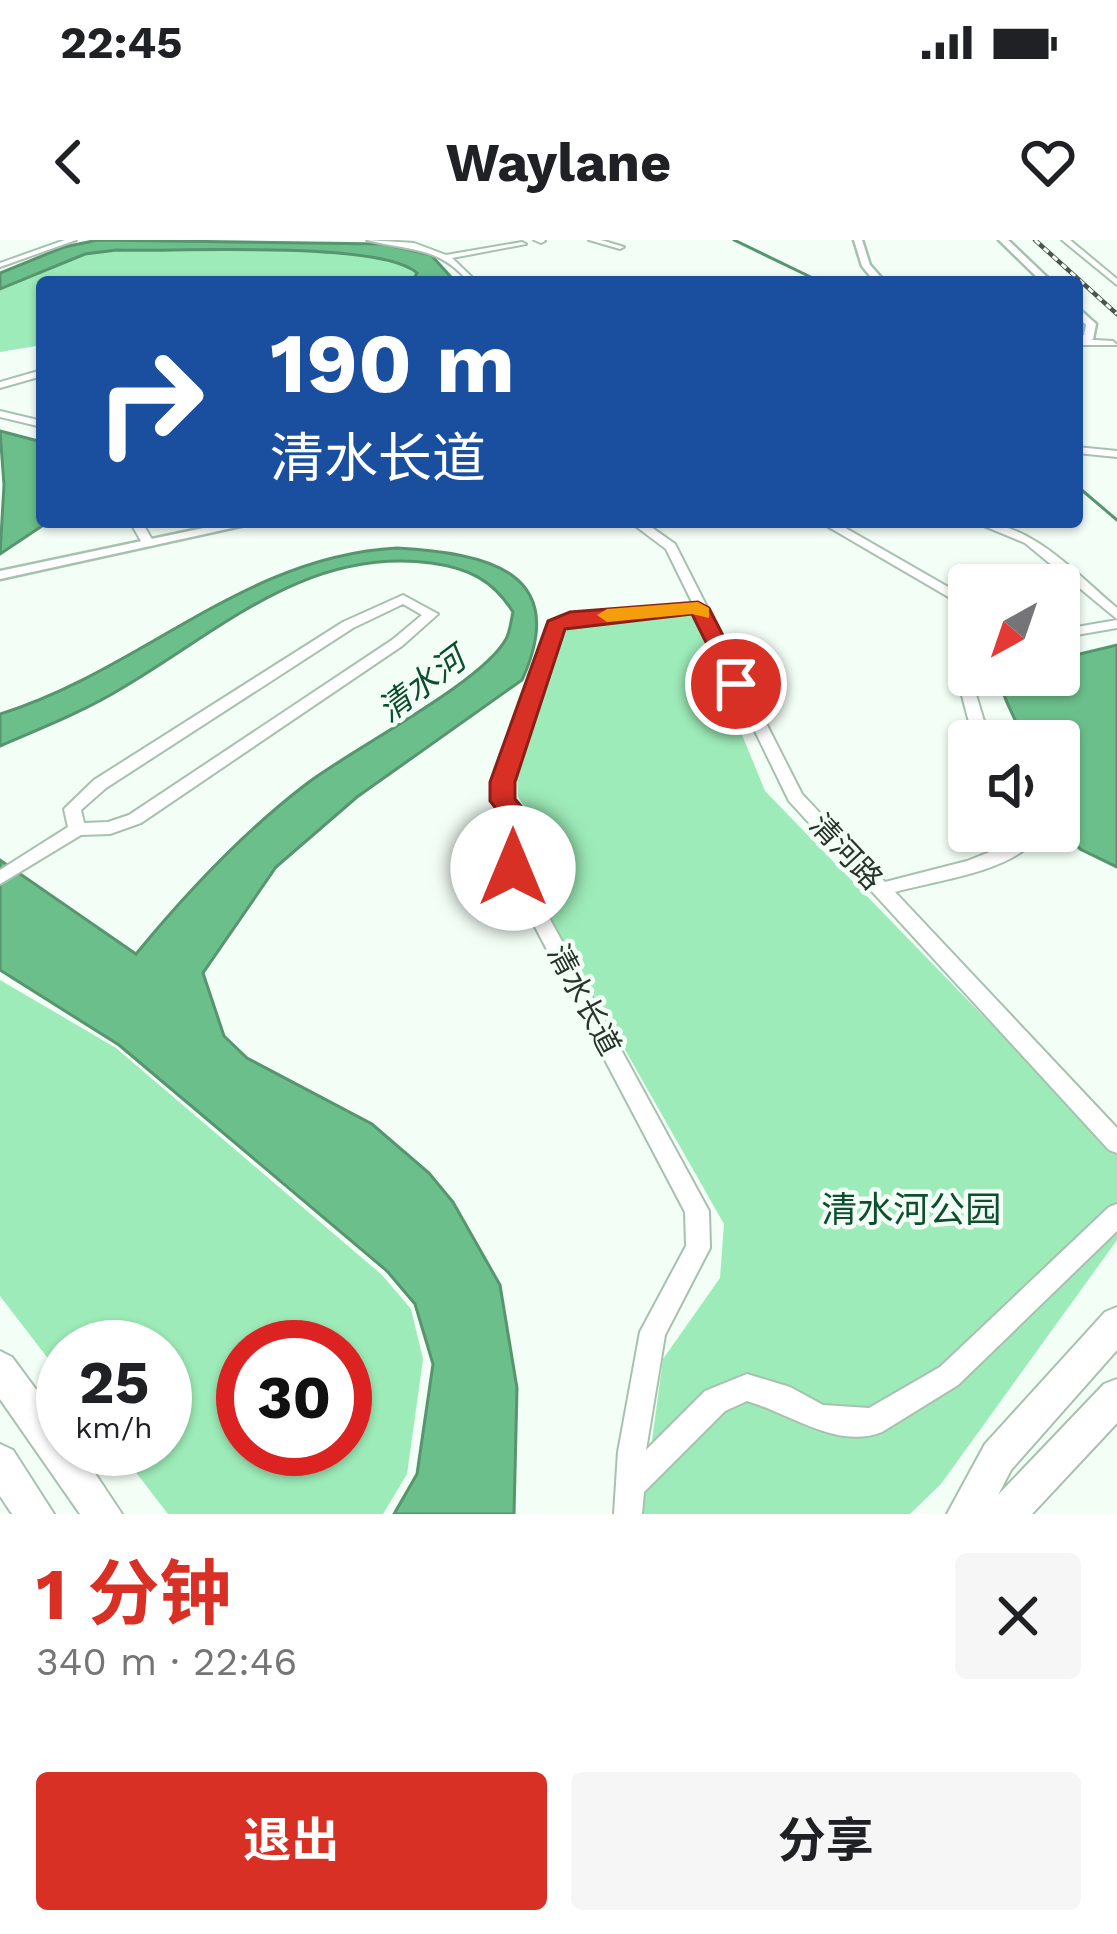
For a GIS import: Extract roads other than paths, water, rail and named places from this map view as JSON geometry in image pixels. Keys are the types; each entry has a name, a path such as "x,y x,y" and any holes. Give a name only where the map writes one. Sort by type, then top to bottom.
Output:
{"main road":[{"path":"966,1514 998,1457 1117,1324"},
{"path":"0,1370 103,1514"},
{"path":"1006,1514 1117,1397"},
{"path":"0,1463 35,1514"}],"street":[{"path":"0,266 72,240"},
{"path":"371,240 405,243 446,256 468,276"},
{"path":"446,256 522,241 536,245 542,243 539,240"},
{"path":"593,240 620,247"},
{"path":"858,240 866,266 875,276"},
{"path":"989,240 1025,276"},
{"path":"1004,240 1041,276"},
{"path":"1066,240 1117,283"},
{"path":"1083,316 1091,324 1089,337 1083,340"},
{"path":"1083,342 1113,344"},
{"path":"0,385 36,375"},
{"path":"0,414 36,423"},
{"path":"1083,451 1117,454"},
{"path":"139,528 146,541"},
{"path":"146,541 199,528"},
{"path":"0,571 219,528"},
{"name":"清河路","path":"644,528 671,547 795,797 1117,1143"},
{"path":"836,528 948,593"},
{"path":"996,528 1029,540 1117,620"},
{"path":"0,878 77,829 110,827 135,819 397,643 431,614 404,599 348,625 100,784 72,808 77,829"},
{"name":"清水长道","path":"629,1500 653,1332 698,1248 697,1211 513,868 523,824 502,801 502,782 555,625 570,619 698,608"},
{"path":"1080,629 1117,620"},
{"path":"881,890 1011,852"},
{"path":"629,1500 715,1401 747,1387 780,1397 820,1419 872,1422 949,1376 1117,1215"}],"waterway":[{"path":"734,240 809,276"},
{"path":"1083,491 1117,520"}],"railway":[{"path":"1035,240 1075,276"},
{"path":"1083,283 1117,314"}],"water label":[{"name":"清水河","path":"421,684"}],"park label":[{"name":"清水河公园","path":"911,1209"}]}
